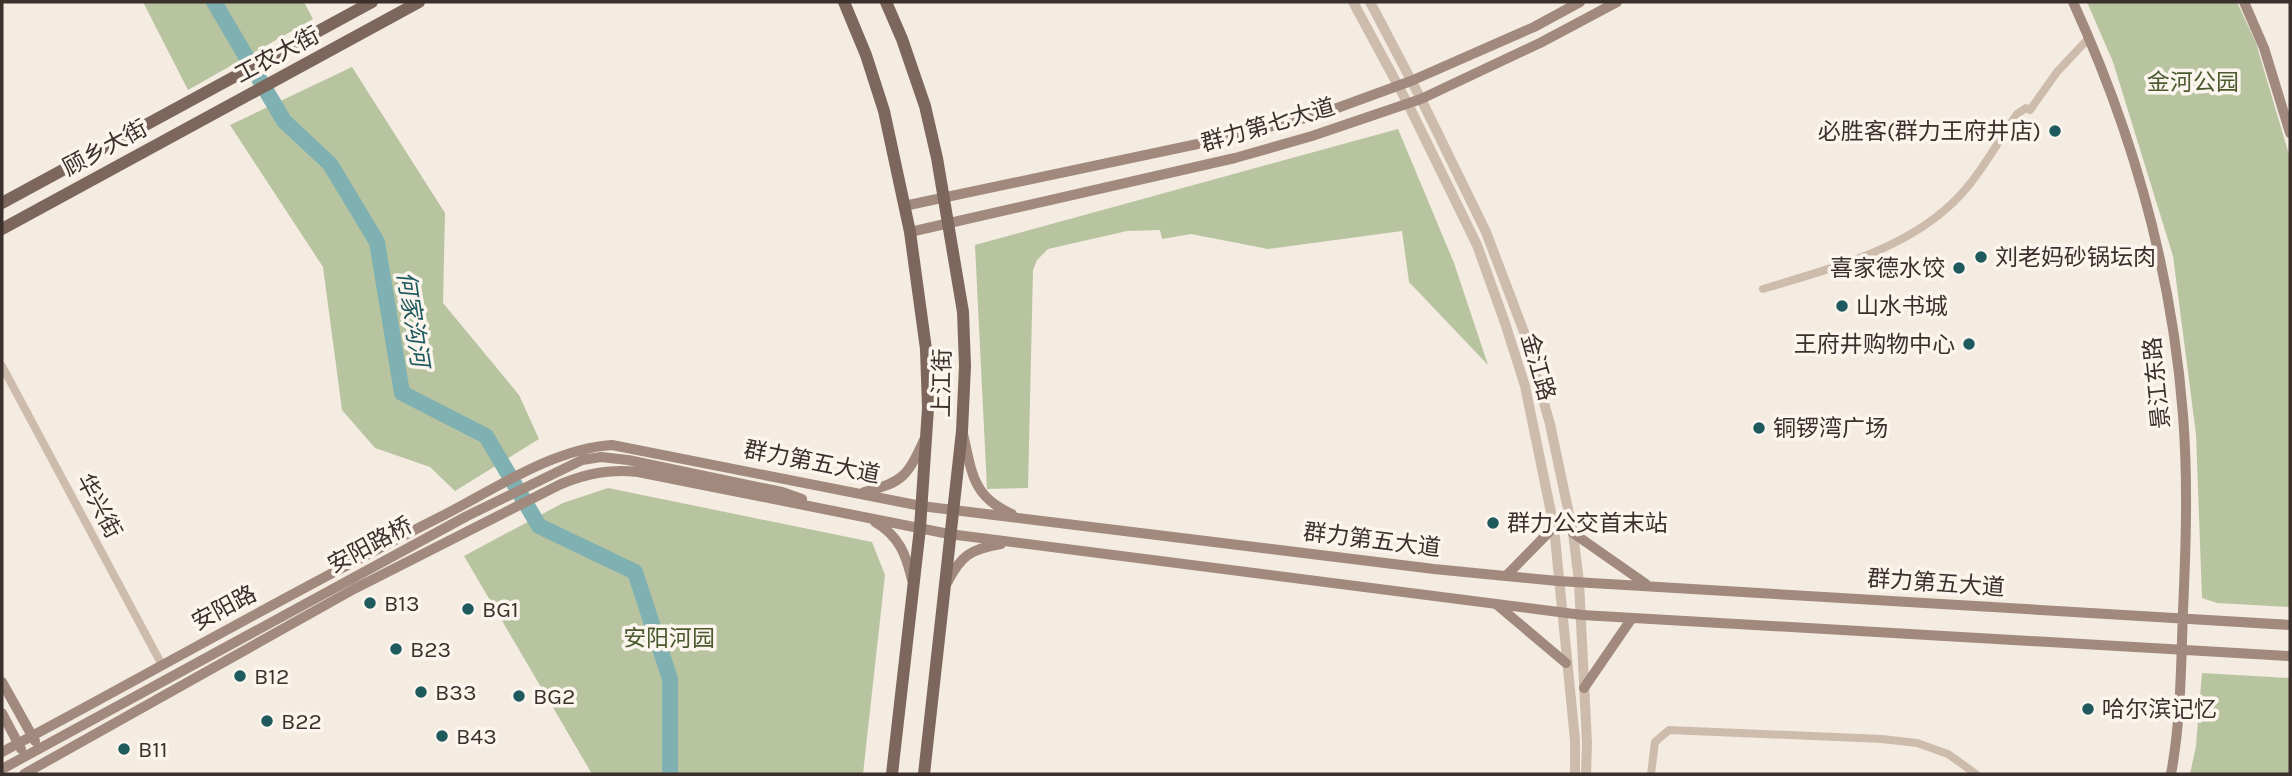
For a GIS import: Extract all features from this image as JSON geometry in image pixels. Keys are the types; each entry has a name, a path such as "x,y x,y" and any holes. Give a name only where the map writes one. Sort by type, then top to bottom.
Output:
{"main road":[{"name":"工农大街","path":"218,87 372,2"},
{"name":"工农大街","path":"228,106 419,2"},
{"name":"上江街","path":"844,2 866,55 884,111 910,232 926,349 928,408 920,528 892,774"},
{"name":"上江街","path":"886,2 925,106 949,224 963,312 965,366 962,431 924,774"},
{"name":"群力第七大道","path":"904,206 1207,142 1318,115 1412,81 1534,27 1580,2"},
{"name":"群力第七大道","path":"910,232 1235,158 1312,136 1421,99 1540,43 1617,2"},
{"name":"景江东路","path":"2073,2 2127,139 2153,231 2168,300 2184,437 2187,534 2180,701 2171,774"},
{"path":"2244,2 2264,48 2290,133"},
{"name":"顾乡大街","path":"2,203 218,87"},
{"name":"顾乡大街","path":"2,229 228,106"},
{"path":"962,431 977,487 985,498 997,507 1024,519"},
{"path":"859,493 902,479 915,460 926,434"},
{"name":"群力第五大道","path":"468,503 551,460 582,448 620,446 921,506 1434,569 1558,581 2290,625"},
{"name":"安阳路桥","path":"2,769 467,516 582,460 601,457 628,460 782,492 833,511"},
{"name":"群力第五大道","path":"484,524 561,484 591,473 621,470 949,534 1562,613 2290,656"},
{"name":"安阳路","path":"2,752 392,541 468,503"},
{"path":"867,518 898,539 907,557 914,585"},
{"name":"安阳路","path":"28,772 354,589 484,524"},
{"path":"1506,576 1555,527"},
{"path":"1573,533 1648,586"},
{"path":"943,592 963,556 987,547 1016,542"},
{"path":"1496,604 1566,663"},
{"path":"1584,688 1632,618"},
{"path":"2,682 46,762"},
{"path":"2,713 19,743 28,772"}],"street":[{"name":"金江路","path":"1353,2 1408,104 1477,245 1528,398 1555,527 1575,740 1575,774"},
{"name":"金江路","path":"1370,2 1486,232 1524,332 1550,424 1573,533 1579,582 1586,774"},
{"path":"1763,289 1847,263 1895,242 1937,216 1968,186 2017,114 2026,108 2030,110 2057,72 2088,39"},
{"name":"华兴街","path":"2,366 162,665"},
{"path":"1651,774 1655,742 1669,730 1882,739 1917,743 1948,754 1976,774"}],"green space":[{"path":"143,2 304,2 313,19 188,90"},
{"name":"金河公园","path":"2087,2 2237,2 2256,43 2290,158 2290,607 2217,603 2202,598 2196,434 2173,256 2113,62"},
{"path":"352,67 445,213 443,303 519,395 539,439 455,491 430,467 375,448 342,410 323,267 230,125"},
{"path":"1398,129 1454,263 1488,365 1409,282 1402,231 1268,249 1191,234 1162,239 1160,230 1127,231 1048,249 1037,260 1033,270 1028,488 987,489 975,245"},
{"name":"安阳河园","path":"608,488 872,542 885,575 863,774 592,774 464,556 563,503"},
{"path":"2202,673 2290,678 2290,774 2190,774 2196,746"}],"waterway":[{"name":"何家沟河","path":"214,2 284,121 330,164 377,242 402,393 486,436 539,526 635,572 670,679 670,774"}],"place":[{"name":"必胜客(群力王府井店)","path":"2055,131"},
{"name":"刘老妈砂锅坛肉","path":"1981,257"},
{"name":"喜家德水饺","path":"1959,268"},
{"name":"山水书城","path":"1842,306"},
{"name":"王府井购物中心","path":"1969,344"},
{"name":"铜锣湾广场","path":"1759,428"},
{"name":"群力公交首末站","path":"1493,523"},
{"name":"B13","path":"370,603"},
{"name":"BG1","path":"468,609"},
{"name":"B23","path":"396,649"},
{"name":"B12","path":"240,676"},
{"name":"B33","path":"421,692"},
{"name":"BG2","path":"519,696"},
{"name":"哈尔滨记忆","path":"2088,709"},
{"name":"B22","path":"267,721"},
{"name":"B43","path":"442,736"},
{"name":"B11","path":"124,749"}]}
